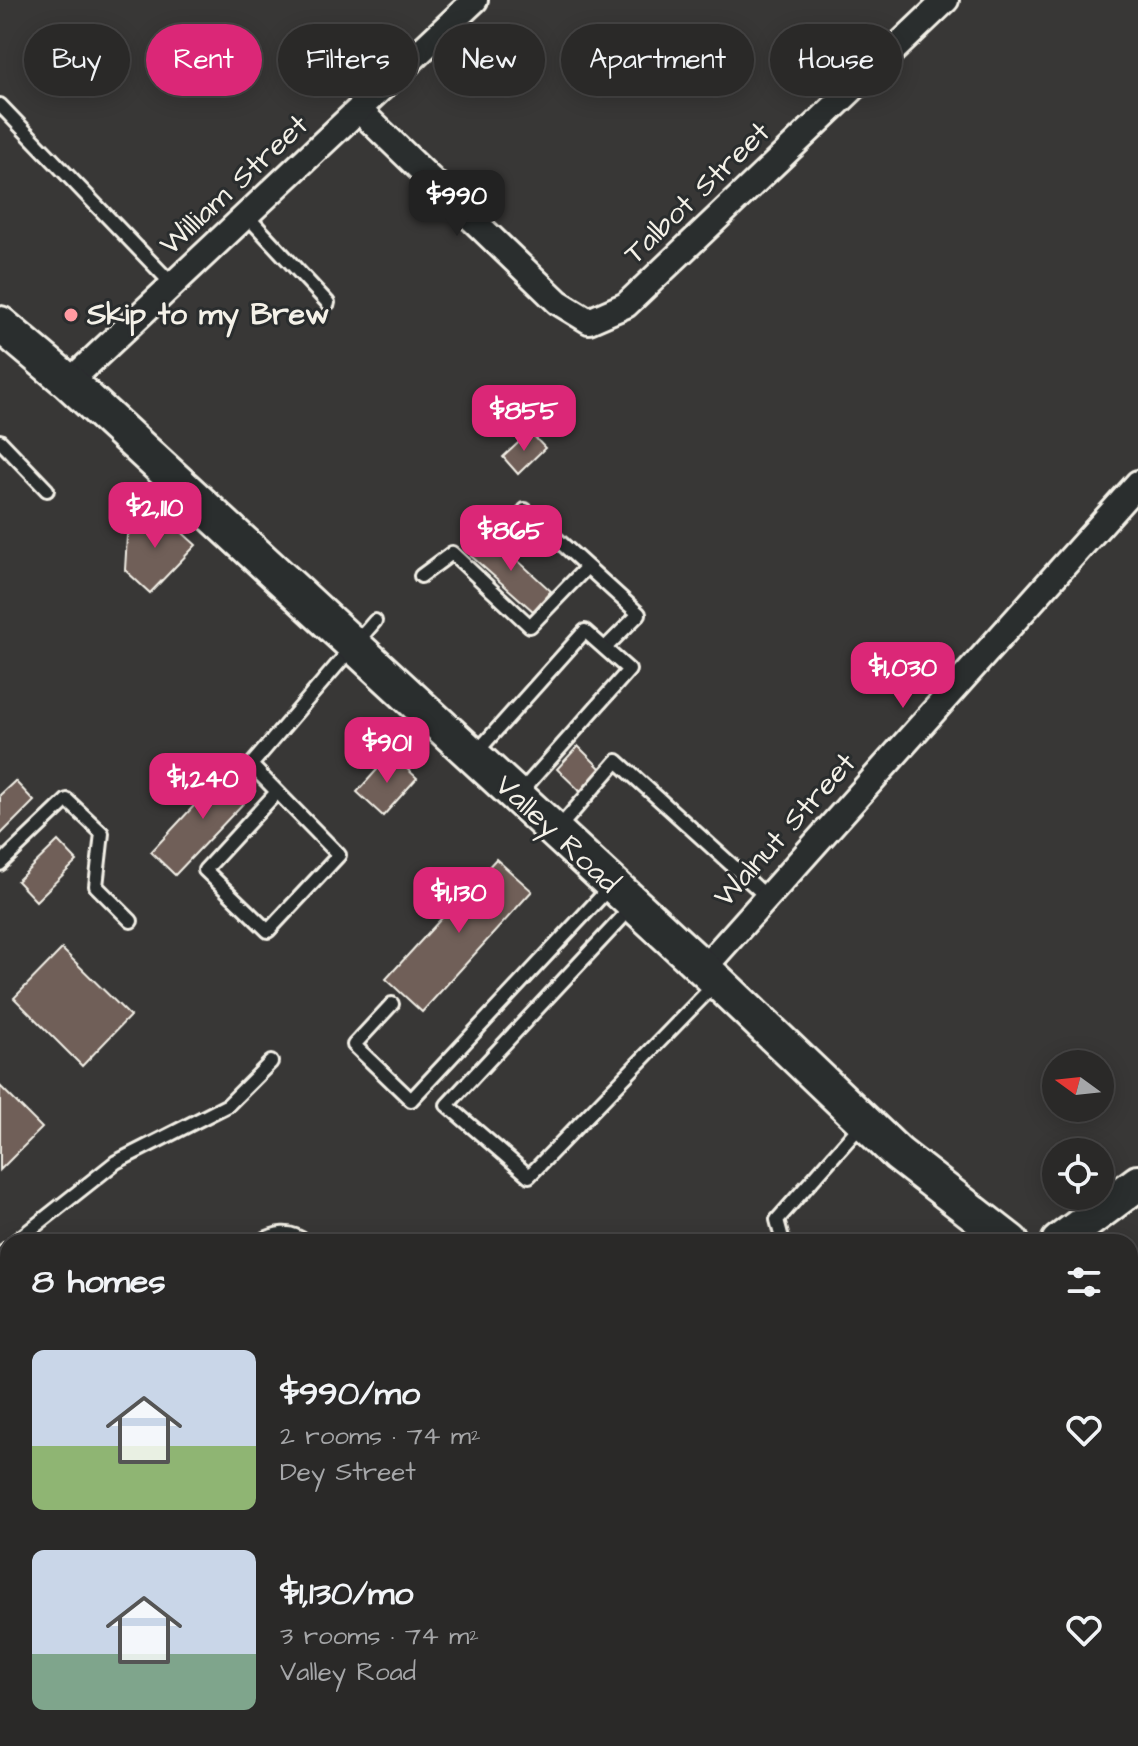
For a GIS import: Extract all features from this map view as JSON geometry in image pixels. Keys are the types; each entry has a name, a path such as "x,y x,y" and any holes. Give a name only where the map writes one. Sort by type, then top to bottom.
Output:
{"main road":[{"name":"Valley Road","path":"0,324 69,382 517,796 898,1154 1001,1234"},
{"path":"1070,1234 1138,1183"}],"street":[{"name":"William Street","path":"69,382 361,112 475,0"},
{"name":"Talbot Street","path":"361,112 558,302 589,321 626,305 946,0"},
{"name":"Walnut Street","path":"710,975 767,897 1138,483"}],"lane":[{"path":"0,105 174,286"},
{"path":"248,217 328,303"},
{"path":"0,441 47,490"},
{"path":"525,510 639,614 605,648"},
{"path":"421,576 452,553 530,626 587,567"},
{"path":"277,792 205,870 268,931 339,855 251,765 375,621"},
{"path":"472,756 585,631 605,648 629,670 517,796"},
{"path":"555,832 617,761 767,897"},
{"path":"0,864 67,800 102,833 96,886 131,921"},
{"path":"623,895 447,1105 529,1176 710,975"},
{"path":"392,1004 354,1045 411,1100 623,895"},
{"path":"25,1234 116,1162 228,1105 271,1062"},
{"path":"781,1234 777,1220 864,1122"},
{"path":"272,1234 296,1234"}],"building":[{"path":"530,432 545,448 518,474 503,457"},
{"path":"154,507 196,545 150,593 125,570 127,536"},
{"path":"490,535 551,591 533,611 471,556"},
{"path":"578,746 606,774 585,796 557,769"},
{"path":"391,754 417,778 383,816 357,792"},
{"path":"230,767 255,791 175,875 151,852"},
{"path":"15,781 34,801 0,835 0,795"},
{"path":"58,841 77,861 36,901 17,881"},
{"path":"496,859 532,891 422,1012 386,979"},
{"path":"62,949 130,1016 82,1066 14,998"},
{"path":"0,1086 42,1128 0,1170"}],"place":[{"name":"Skip to my Brew","path":"71,315"}]}
